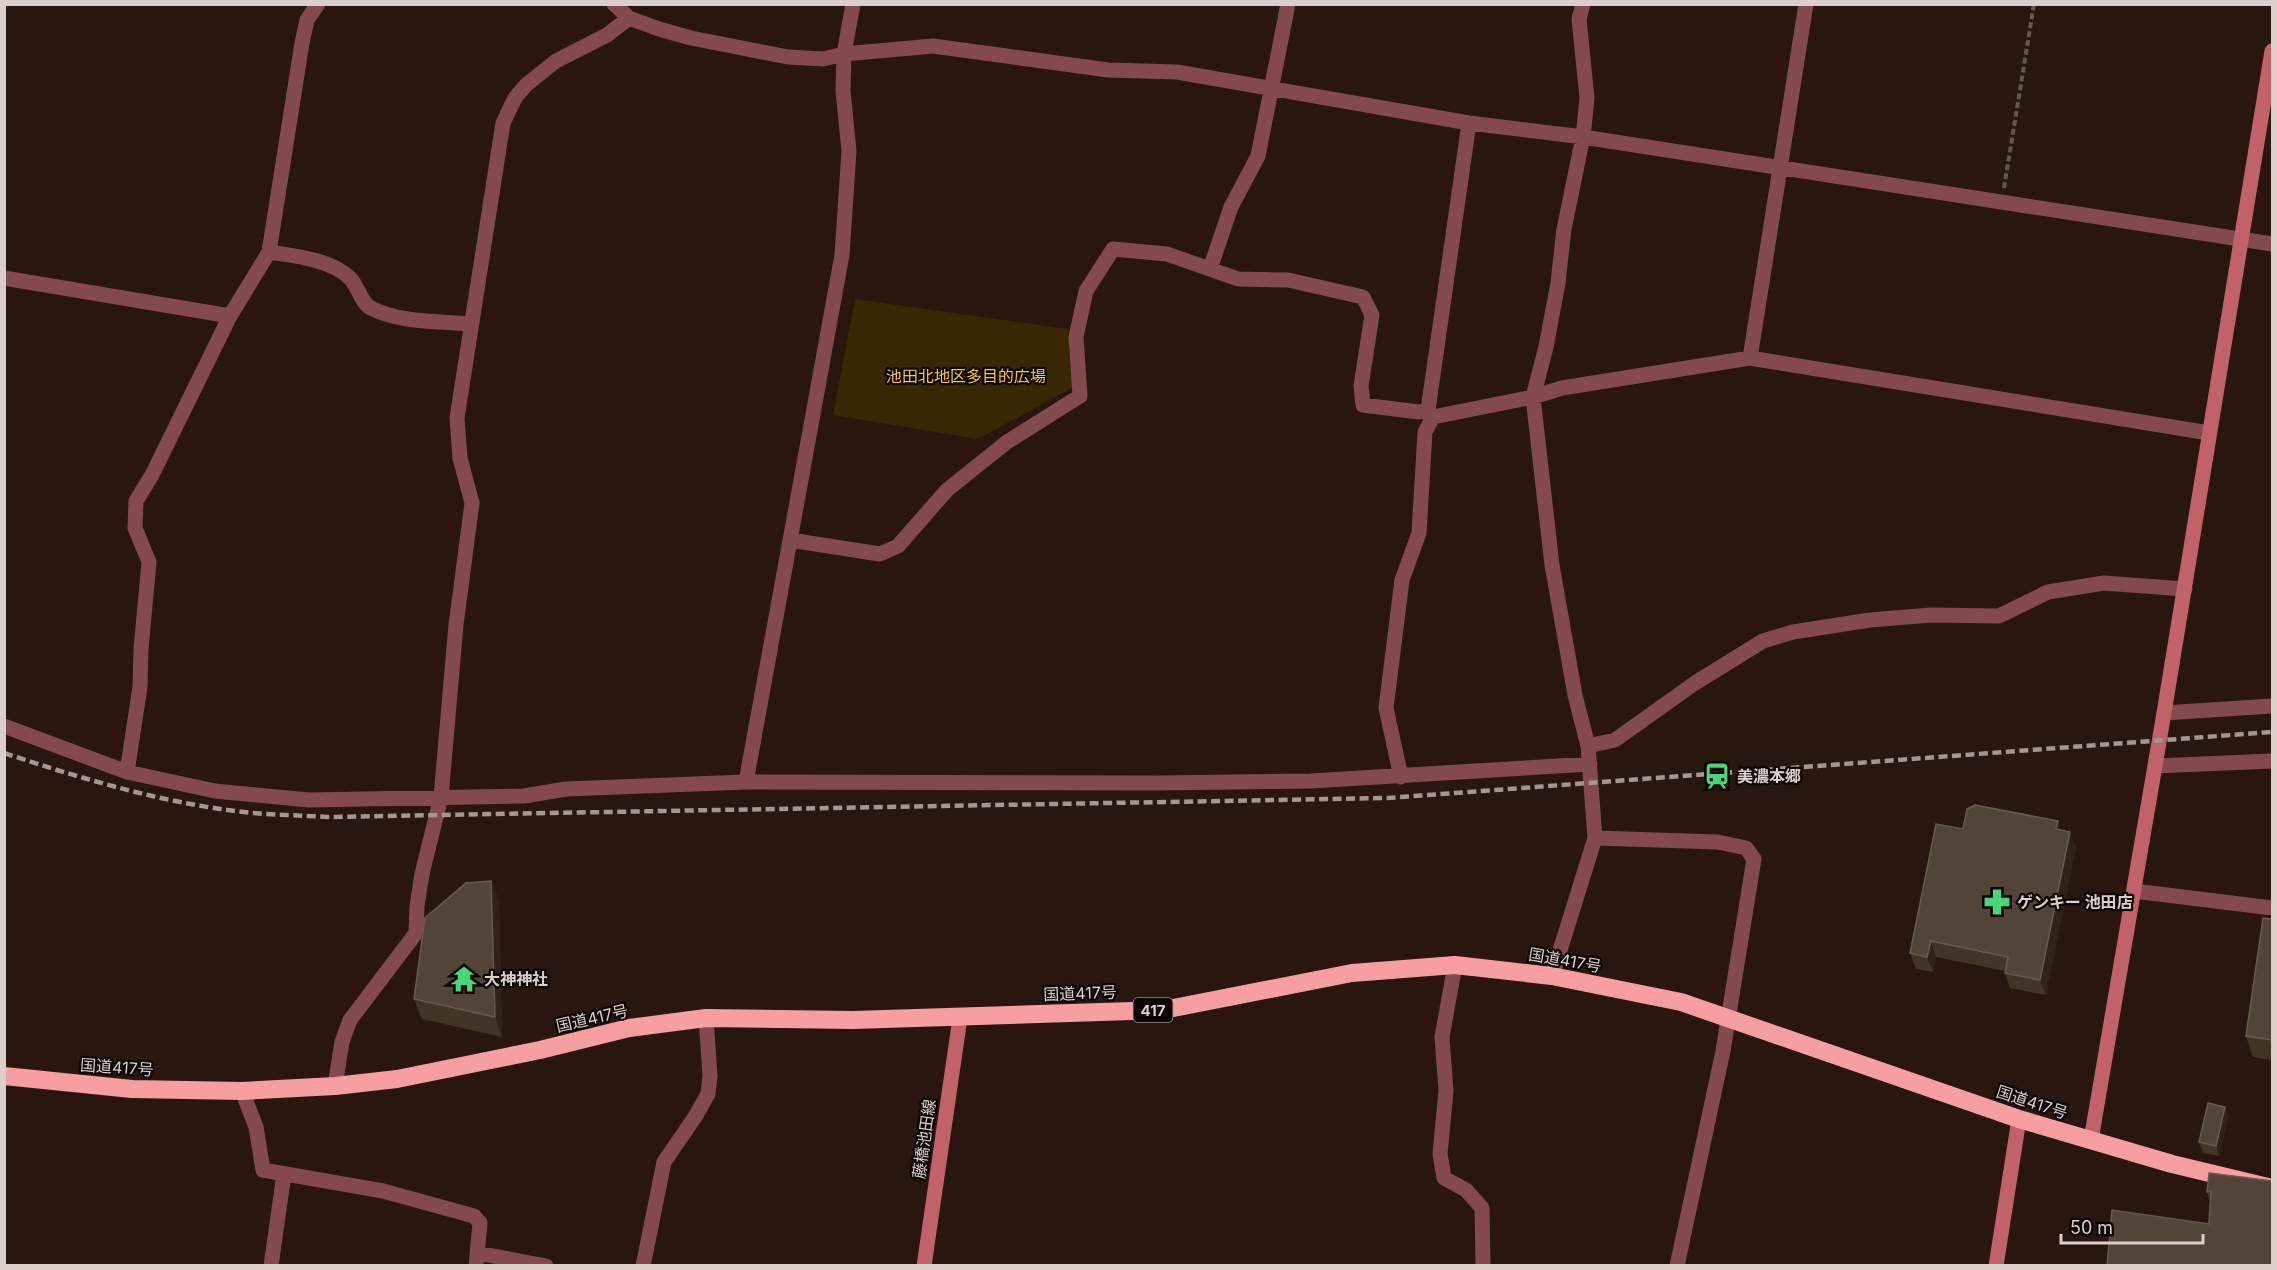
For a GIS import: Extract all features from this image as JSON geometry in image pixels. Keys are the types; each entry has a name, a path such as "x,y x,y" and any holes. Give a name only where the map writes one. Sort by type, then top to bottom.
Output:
{"highway":[{"name":"国道417号","path":"4,1076 132,1089 242,1091 335,1086 396,1079 540,1050 628,1028 706,1018 853,1020 1163,1010 1352,973 1455,964 1552,976 1681,1002 2019,1119 2172,1164 2272,1188"}],"street":[{"path":"127,772 140,687 149,562 135,528 136,501 152,475 230,316 269,252 302,43 307,20 318,4"},
{"path":"614,4 629,18 691,38 788,57 823,59 843,54 933,46 1108,70 1177,72 1469,123 1583,136 2001,204 2272,244"},
{"path":"746,782 842,255 849,152 843,91 843,54 853,4"},
{"path":"1210,269 1231,207 1258,156 1288,4"},
{"path":"1552,976 1594,838 1588,746 1575,695 1552,565 1533,397 1546,347 1558,283 1564,229 1583,136 1587,98 1579,19 1583,4"},
{"path":"1750,358 1806,4"},
{"path":"335,1086 342,1042 351,1020 416,933 422,874 441,797 456,625 472,503 460,458 457,418 503,123 515,98 526,85 556,61 607,35 629,18"},
{"path":"2091,1140 2185,589 2272,51"},
{"path":"1401,777 1386,708 1402,580 1419,533 1425,432 1431,414 1469,123"},
{"path":"790,540 880,554 898,546 947,490 1007,442 1080,396 1076,337 1086,291 1113,249 1167,254 1238,279 1288,280 1363,297 1372,315 1361,386 1363,405 1431,414 1533,397 1562,388 1750,358 2210,433"},
{"path":"269,252 300,257 337,268 351,279 368,307 390,316 470,324"},
{"path":"4,278 230,316"},
{"path":"1588,746 1614,740 1695,682 1763,641 1793,632 1870,620 1930,615 1999,616 2048,592 2104,583 2185,589"},
{"path":"2164,713 2272,706"},
{"path":"4,726 127,772 215,790 309,800 524,796 566,789 746,782 1311,781 1590,764"},
{"path":"2155,766 2272,761"},
{"path":"1594,838 1718,842 1746,848 1754,859 1729,1019 1677,1266"},
{"path":"2134,891 2272,908"},
{"path":"1455,964 1442,1037 1446,1090 1440,1154 1444,1178 1466,1190 1482,1208 1483,1266"},
{"path":"643,1266 664,1162 708,1094 710,1076 706,1018"},
{"name":"藤橋池田線","path":"924,1266 960,1018"},
{"path":"242,1091 256,1127 263,1170 383,1191 474,1216 480,1223 476,1259 546,1266"},
{"path":"1996,1266 2019,1119"},
{"path":"271,1266 284,1174"}],"path":[{"path":"2001,204 2034,4"}],"green space":[{"name":"池田北地区多目的広場","path":"855,299 1068,329 1072,388 978,439 833,415"}],"building":[{"name":"ゲンキー 池田店","path":"1975,805 2058,821 2056,829 2070,832 2040,980 2005,973 2008,957 1931,941 1927,957 1910,953 1936,824 1963,829 1967,809"},
{"name":"大神神社","path":"491,881 495,1017 414,999 425,918 466,883"},
{"path":"2263,918 2272,919 2272,1040 2246,1036"},
{"path":"2208,1103 2225,1107 2216,1146 2199,1142"},
{"path":"2209,1173 2272,1181 2272,1266 2107,1266 2112,1210 2209,1224 2211,1191 2207,1192"}],"railway":[{"path":"4,753 90,780 206,807 327,817 1388,798 2272,732"}],"place":[{"name":"美濃本郷","path":"1717,776"},
{"name":"ゲンキー 池田店","path":"1997,902"},
{"name":"大神神社","path":"464,979"}]}
